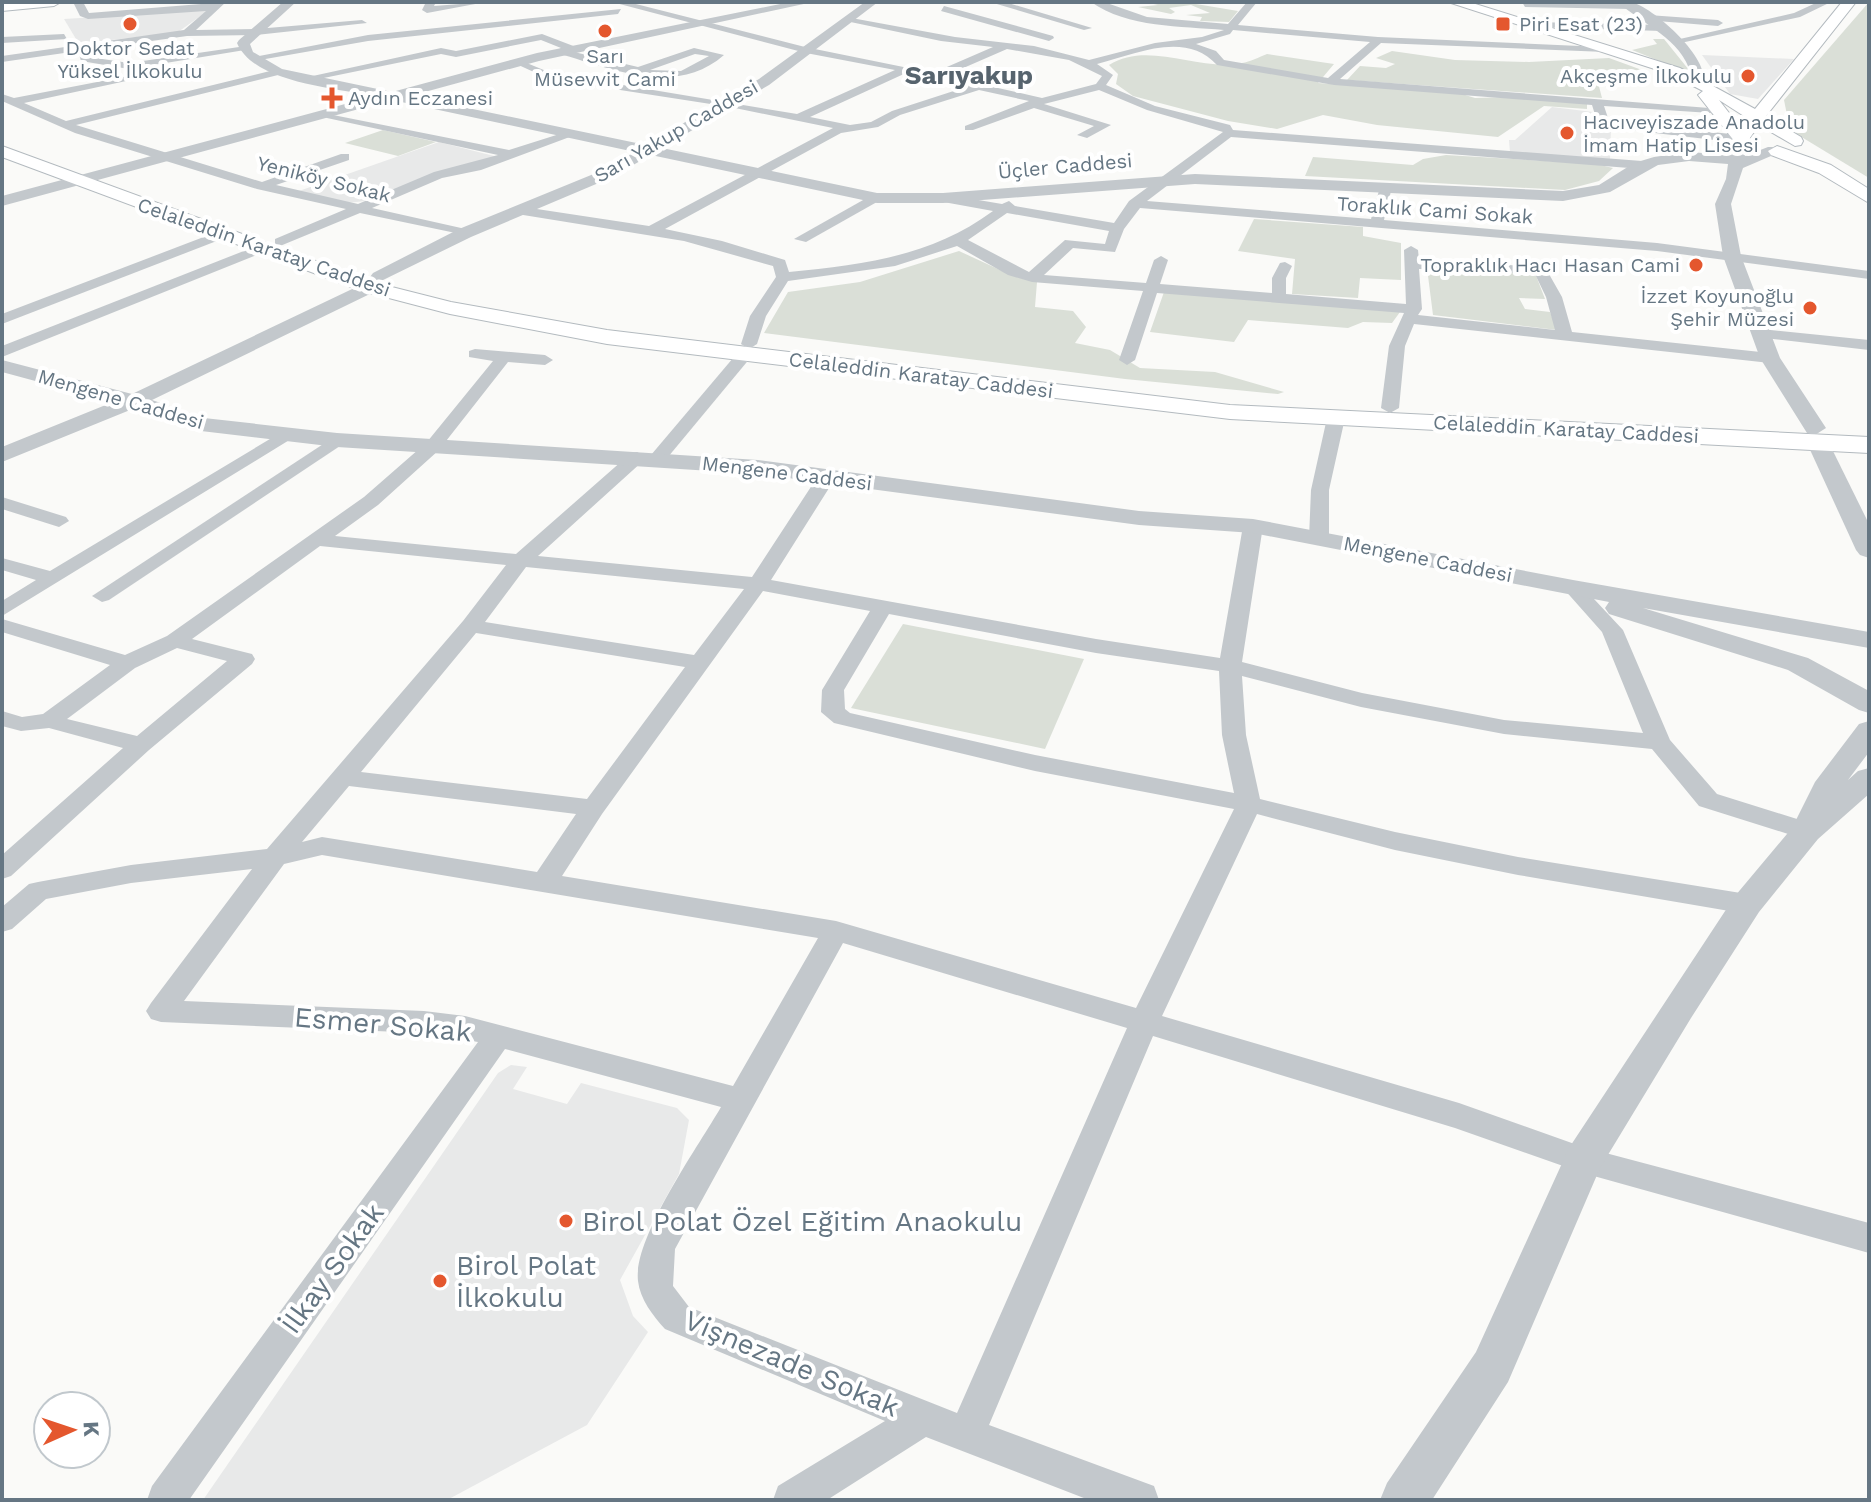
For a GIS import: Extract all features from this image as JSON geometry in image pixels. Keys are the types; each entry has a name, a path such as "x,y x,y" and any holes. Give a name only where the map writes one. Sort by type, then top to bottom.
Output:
{"main road":[{"path":"2,6 29,2"},
{"path":"2,6 54,2"},
{"path":"1438,2 1602,50 1684,81 1713,100 1757,116 1869,188"},
{"path":"1455,2 1630,55 1691,78 1722,104 1741,138 1752,146 1775,150 1825,169 1869,197"},
{"path":"1741,138 1849,2"},
{"path":"1722,104 1768,101"},
{"path":"1741,138 1764,134 1797,142"},
{"name":"Celaleddin Karatay Caddesi","path":"2,142 222,234 269,246"},
{"path":"1775,150 1796,149 1797,142"},
{"name":"Celaleddin Karatay Caddesi","path":"2,151 374,282 514,321 607,337 1270,403 1816,434 1869,445"},
{"name":"Celaleddin Karatay Caddesi","path":"747,349 1230,412 1816,434 1869,433"}],"street":[{"path":"78,2 83,14 88,16 219,4"},
{"path":"250,53 243,43 290,2"},
{"path":"431,2 427,10 481,2"},
{"path":"2,201 198,151 517,62 807,2"},
{"name":"Sarı Yakup Caddesi","path":"2,455 134,401 374,282 465,233 602,176 730,104 872,2"},
{"path":"931,14 965,2"},
{"path":"995,2 1087,28"},
{"path":"1096,2 1147,20 1378,40 1507,45 1540,50 1602,50"},
{"path":"1091,63 1203,40 1227,32 1252,2"},
{"path":"1676,41 1797,15 1826,2"},
{"path":"187,33 219,4"},
{"path":"614,4 626,34 633,36"},
{"path":"82,49 85,59 129,66 423,34 614,4 807,50 979,86 1105,125 1083,135"},
{"path":"1525,4 1627,4 1676,41 1697,68 1698,76 1691,78"},
{"path":"944,9 1049,38"},
{"path":"2,59 187,33 256,32 365,18 359,27 368,38"},
{"path":"1648,18 1742,25"},
{"path":"895,28 919,19"},
{"path":"846,20 1003,47 1040,48 1091,63 1108,75 1100,86"},
{"path":"1535,25 1662,28"},
{"path":"423,34 441,51"},
{"path":"2,40 65,37"},
{"path":"304,79 441,51 456,54 542,37 567,50 642,69 681,75 719,55 694,51 642,69"},
{"path":"1330,81 1354,64 1378,40"},
{"path":"1182,42 1212,53 1221,63 1330,81 1597,102 1722,104"},
{"path":"935,76 1003,47"},
{"name":"Üçler Caddesi","path":"250,53 278,72 304,79 877,198 943,198 1164,179 1563,196 1591,193 1614,184 1642,165 1689,158 1736,162"},
{"path":"517,62 549,76 730,104 849,128"},
{"path":"798,118 906,69"},
{"path":"64,125 278,72"},
{"path":"15,101 159,73"},
{"path":"649,232 838,130 874,125 896,113 979,86"},
{"path":"969,128 1037,103 1100,86 1151,108 1226,127 1229,133"},
{"name":"Yeniköy Sokak","path":"2,97 79,131 262,186 465,233"},
{"path":"1597,102 1604,124 1741,138 1734,179 1723,204 1732,256 1770,358 1816,434 1866,538"},
{"path":"79,131 178,106"},
{"path":"327,115 510,154"},
{"path":"1032,278 1070,243 1110,249 1117,228 1134,204 1229,133 1642,165"},
{"path":"2,352 438,175 477,167 569,135"},
{"path":"1736,162 1775,150"},
{"path":"262,186 345,157"},
{"path":"2,207 90,180"},
{"path":"1376,225 1386,187"},
{"path":"783,277 838,272 917,254 957,240 1027,192"},
{"path":"801,239 877,198"},
{"path":"943,198 1117,228"},
{"name":"Toraklık Cami Sokak","path":"1134,204 1657,247 1864,274"},
{"path":"275,857 471,626 520,561 647,458 747,349 758,316 783,277 780,263 756,254 517,210"},
{"path":"1390,408 1397,346 1412,314 1409,228"},
{"path":"2,319 222,234"},
{"path":"957,240 1013,272 1032,278 1279,298 1565,336 1770,358"},
{"path":"1127,360 1161,260"},
{"path":"1412,264 1540,270 1554,297 1565,336"},
{"path":"1279,298 1279,278 1285,266"},
{"path":"1864,274 1869,296"},
{"path":"1761,334 1869,345"},
{"path":"475,354 545,360"},
{"path":"49,721 127,663 175,641 371,501 433,446 504,357"},
{"name":"Mengene Caddesi","path":"2,366 134,401 201,424 337,440 647,458 827,477 1139,518 1253,526 1573,588 1869,640"},
{"path":"1319,538 1320,490 1336,418"},
{"path":"2,610 285,435"},
{"path":"102,596 337,440"},
{"path":"545,881 593,808 758,584 827,477"},
{"path":"2,503 59,521"},
{"path":"967,1433 1144,1022 1249,804 1234,735 1230,666 1253,526"},
{"path":"316,540 758,584 1230,666 1361,700 1504,727 1659,742"},
{"path":"2,564 52,578"},
{"path":"1573,588 1601,617 1619,642 1659,742 1708,800 1807,831"},
{"name":"Mengene Caddesi","path":"1573,588 1654,623 1796,663 1825,676 1869,704"},
{"path":"883,607 833,690 833,712 842,718 1035,763 1249,804 1395,841 1518,866 1747,904"},
{"path":"2,625 127,663"},
{"path":"471,626 701,663"},
{"path":"2,870 141,745 244,659 175,641"},
{"path":"2,718 21,724 49,721 141,745"},
{"path":"1807,831 1814,806 1824,788 1869,730"},
{"path":"345,778 593,808"},
{"path":"1404,1500 1492,1367 1583,1160 1678,1008 1747,904 1807,831 1866,784"},
{"path":"2,922 38,891 131,874 275,857 322,846 545,881 836,931 1459,1116 1583,1160 1869,1238"},
{"name":"Esmer Sokak","path":"275,857 161,1011 424,1022 499,1035 740,1100"},
{"path":"2,877 38,891"},
{"name":"Vişnezade Sokak","path":"836,931 658,1247 653,1273 658,1298 677,1318 923,1418 1140,1500"},
{"name":"İlkay Sokak","path":"166,1500 499,1035"},
{"path":"792,1500 923,1418"}],"shaded area":[{"path":"1184,2 1238,11 1229,22 1200,21 1202,17 1186,15 1210,13 1191,5 1169,8 1175,12 1171,14 1138,7 1158,5 1149,3"},
{"path":"1869,2 1869,178 1790,130 1784,100"},
{"name":"Doktor Sedat Yüksel İlkokulu","path":"209,10 178,32 79,44 64,19"},
{"path":"1653,39 1664,39 1689,70 1632,50 1657,44"},
{"path":"1392,51 1455,60 1529,62 1609,58 1642,70 1595,71 1602,98 1347,80 1360,66 1386,68 1395,64 1376,58"},
{"path":"1267,54 1334,64 1318,83 1462,94 1475,98 1509,97 1587,103 1587,109 1544,106 1498,137 1377,125 1323,115 1277,129 1228,121 1133,96 1116,84 1118,74 1109,65 1140,55 1226,65"},
{"name":"Akçeşme İlkokulu","path":"1702,55 1794,59 1758,99 1730,94"},
{"name":"Hacıveyiszade Anadolu İmam Hatip Lisesi","path":"1552,107 1593,112 1595,124 1611,126 1610,159 1510,153 1509,140 1515,140"},
{"path":"383,130 436,142 398,156 345,143"},
{"path":"439,142 498,157 365,201 347,203 299,191"},
{"path":"1446,155 1596,164 1613,168 1599,181 1565,190 1305,176 1313,157 1413,165 1423,159"},
{"path":"1254,219 1363,227 1363,236 1401,243 1401,280 1360,278 1358,298 1292,294 1295,259 1238,251"},
{"path":"959,251 1011,275 1037,282 1035,307 1073,311 1086,327 1075,343 1110,350 1140,368 1215,372 1284,392 1278,394 1125,379 764,333 788,292 860,282"},
{"path":"1427,268 1535,273 1545,299 1519,298 1525,309 1550,312 1557,330 1433,315"},
{"path":"1164,292 1400,312 1392,323 1363,322 1348,328 1248,320 1234,342 1150,332"},
{"path":"903,624 1084,659 1045,749 851,708"},
{"name":"Birol Polat İlkokulu","path":"511,1065 527,1067 513,1089 567,1104 581,1083 677,1108 689,1120 679,1174 620,1280 633,1316 648,1332 587,1425 447,1500 203,1500 498,1073"}],"place":[{"name":"Doktor Sedat Yüksel İlkokulu","path":"130,24"},
{"name":"Piri Esat (23)","path":"1503,24"},
{"name":"Sarı Müsevvit Cami","path":"605,31"},
{"name":"Akçeşme İlkokulu","path":"1748,76"},
{"name":"Aydın Eczanesi","path":"332,98"},
{"name":"Hacıveyiszade Anadolu İmam Hatip Lisesi","path":"1567,133"},
{"name":"Topraklık Hacı Hasan Cami","path":"1696,265"},
{"name":"İzzet Koyunoğlu Şehir Müzesi","path":"1810,308"},
{"name":"Birol Polat Özel Eğitim Anaokulu","path":"566,1221"},
{"name":"Birol Polat İlkokulu","path":"440,1281"}],"district":[{"name":"Sarıyakup","path":"969,75"}]}
